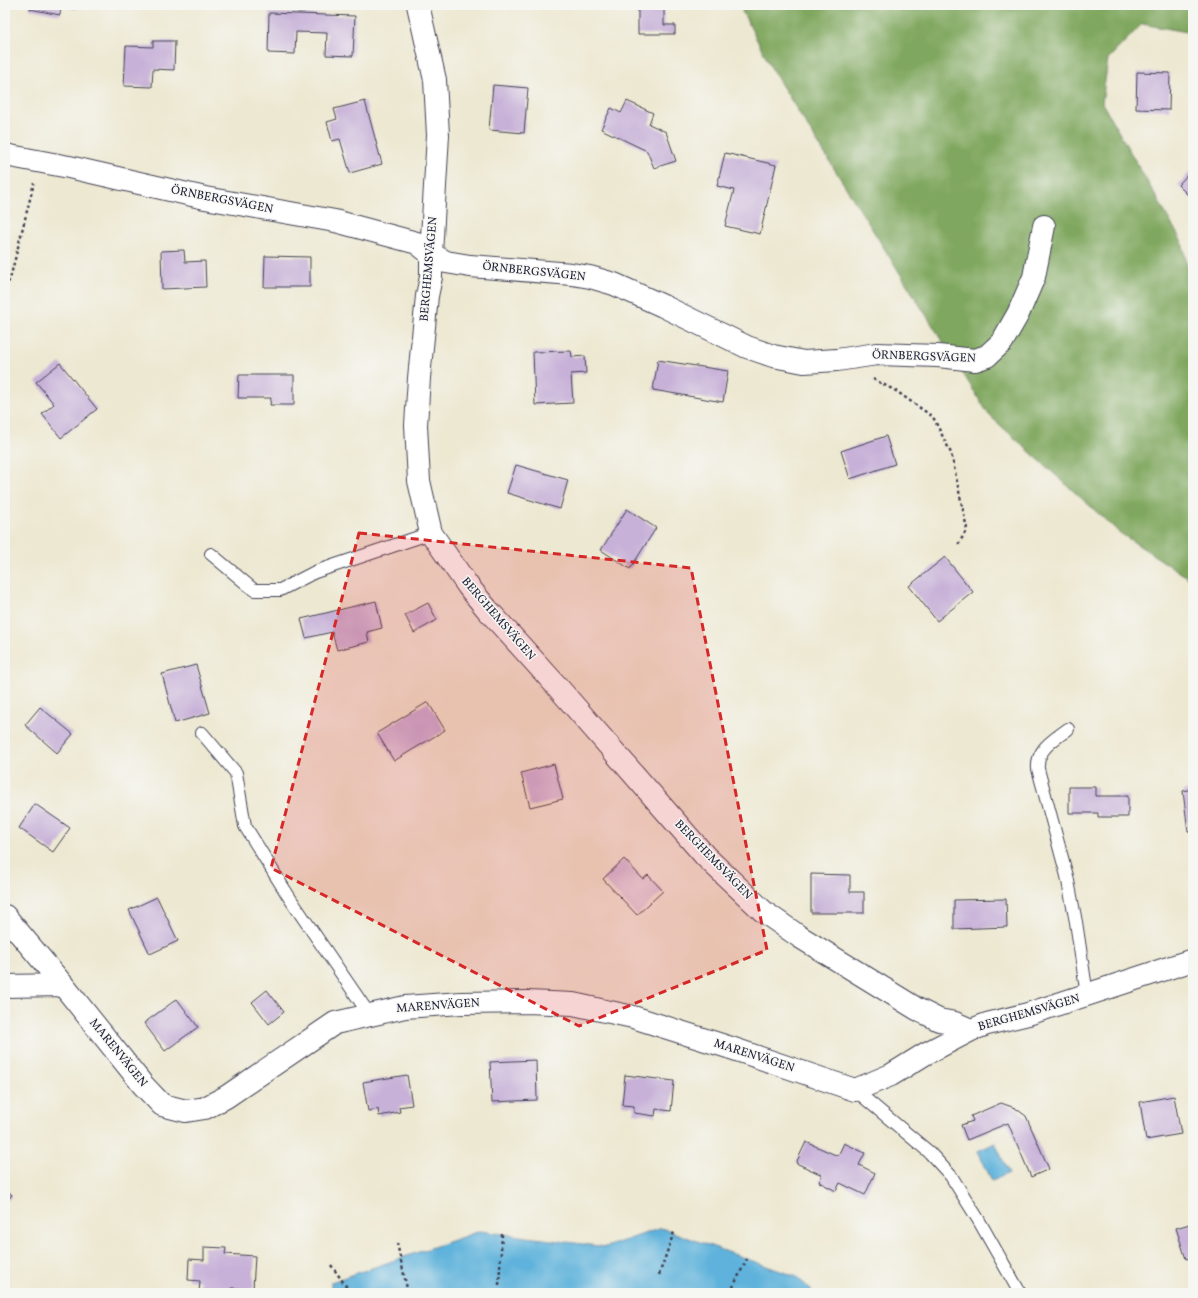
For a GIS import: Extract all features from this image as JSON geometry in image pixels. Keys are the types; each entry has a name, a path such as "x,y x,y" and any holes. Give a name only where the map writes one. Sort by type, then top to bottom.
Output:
{"street":[{"name":"BERGHEMSVÄGEN","path":"418,5 435,80 438,135 431,276 427,296 416,425 418,481 431,533 486,609 555,684 706,857 764,912 800,937 917,1009 939,1020 955,1023 971,1030 987,1024 1028,1014 1087,996 1193,960"},
{"name":"ÖRNBERGSVÄGEN","path":"5,155 205,198 335,221 417,243 431,254 446,262 470,266 572,274 590,277 614,284 747,347 773,356 804,362 837,360 877,354 938,356 975,360 987,356 1002,342 1018,314 1034,277 1044,226"},
{"name":"MARENVÄGEN","path":"5,916 63,985 143,1085 162,1105 186,1111 205,1108 226,1097 335,1023 404,1007 461,1003 528,1002 573,1004 640,1020 731,1048 855,1090"},
{"path":"5,986 63,985"},
{"path":"855,1090 891,1075 925,1054 971,1030"}],"lane":[{"path":"211,554 254,590 280,590 316,572 431,533"},
{"name":"BERGHEMSVÄGEN","path":"1068,729 1048,744 1039,755 1037,761 1075,914 1087,996"},
{"path":"202,733 236,773 245,826 289,897 369,1014"},
{"name":"MARENVÄGEN","path":"855,1090 929,1152 951,1176 978,1219 1020,1293"}],"path":[{"path":"5,288 10,279 39,162"},
{"path":"870,377 896,391 933,417 951,453 967,529 957,547"},
{"path":"659,1275 674,1232"},
{"path":"499,1285 502,1234"},
{"path":"397,1243 408,1293"},
{"path":"730,1293 747,1259"},
{"path":"331,1265 351,1293"}],"highlighted area":[{"path":"359,533 691,568 767,950 579,1026 271,868"}],"green space":[{"path":"739,5 1193,5 1193,33 1142,24 1108,59 1102,103 1182,242 1193,292 1193,581 1120,533 989,415 774,73"}],"water":[{"path":"995,1143 1009,1173 992,1181 978,1151"},
{"path":"661,1228 797,1277 814,1293 331,1293 331,1282 480,1231 606,1247"}],"building":[{"path":"30,5 76,5 75,9 61,6 60,15 30,9"},
{"path":"638,5 664,5 664,25 675,25 675,34 638,34"},
{"path":"269,13 355,16 353,56 326,55 327,33 296,32 295,54 268,53"},
{"path":"153,41 175,41 174,70 153,69 152,87 124,86 126,46 153,47"},
{"path":"1137,72 1170,73 1169,110 1136,109"},
{"path":"493,85 528,88 524,133 489,130"},
{"path":"365,101 382,164 350,173 340,139 332,141 327,122 337,119 334,109"},
{"path":"627,101 653,113 649,124 666,132 676,161 654,168 647,151 601,129 611,108 621,113"},
{"path":"725,153 776,165 760,234 725,226 734,190 717,186"},
{"path":"1193,169 1193,200 1178,185"},
{"path":"184,250 185,262 205,261 206,287 162,289 161,251"},
{"path":"265,256 310,257 310,287 264,287"},
{"path":"571,351 572,357 585,356 586,373 571,374 573,403 535,405 533,352"},
{"path":"658,360 728,371 723,402 653,390"},
{"path":"60,363 97,409 61,438 42,414 54,404 36,382"},
{"path":"239,375 294,375 294,405 270,405 271,398 238,398"},
{"path":"886,436 895,464 850,479 841,451"},
{"path":"516,465 568,480 560,509 507,493"},
{"path":"627,509 656,528 630,569 601,550"},
{"path":"945,557 973,592 937,621 909,586"},
{"path":"376,601 382,628 367,632 369,642 337,650 332,632 306,638 301,619"},
{"path":"428,603 437,620 414,633 405,615"},
{"path":"196,665 210,713 175,723 162,674"},
{"path":"428,702 445,730 394,761 377,733"},
{"path":"40,707 73,734 57,753 25,725"},
{"path":"554,764 563,799 530,807 521,773"},
{"path":"1069,787 1096,787 1096,796 1128,796 1128,817 1098,817 1098,813 1069,813"},
{"path":"1193,789 1193,832 1188,832 1183,791"},
{"path":"35,804 70,828 53,852 19,828"},
{"path":"624,859 643,879 648,875 663,891 637,915 603,879"},
{"path":"811,874 850,875 850,892 864,892 864,913 811,913"},
{"path":"157,897 178,941 150,954 129,910"},
{"path":"1006,899 1007,927 954,929 954,900"},
{"path":"267,990 284,1012 269,1024 252,1002"},
{"path":"177,999 198,1027 165,1051 144,1023"},
{"path":"536,1060 537,1100 492,1102 490,1062"},
{"path":"407,1075 412,1105 399,1107 400,1112 379,1116 378,1109 368,1111 363,1082"},
{"path":"625,1075 674,1081 671,1111 656,1109 655,1116 634,1113 634,1106 622,1105"},
{"path":"1174,1096 1181,1134 1146,1140 1140,1102"},
{"path":"1001,1103 1015,1108 1026,1116 1049,1169 1031,1177 1008,1123 967,1140 961,1125 973,1121 971,1116"},
{"path":"806,1142 838,1156 844,1143 865,1153 859,1165 875,1173 865,1195 840,1183 836,1191 819,1182 822,1175 796,1163"},
{"path":"5,1189 12,1195 5,1203"},
{"path":"1193,1223 1193,1257 1186,1259 1176,1228"},
{"path":"204,1247 226,1248 225,1254 255,1256 253,1289 231,1288 231,1293 199,1293 200,1281 188,1280 189,1259 204,1260"}]}
